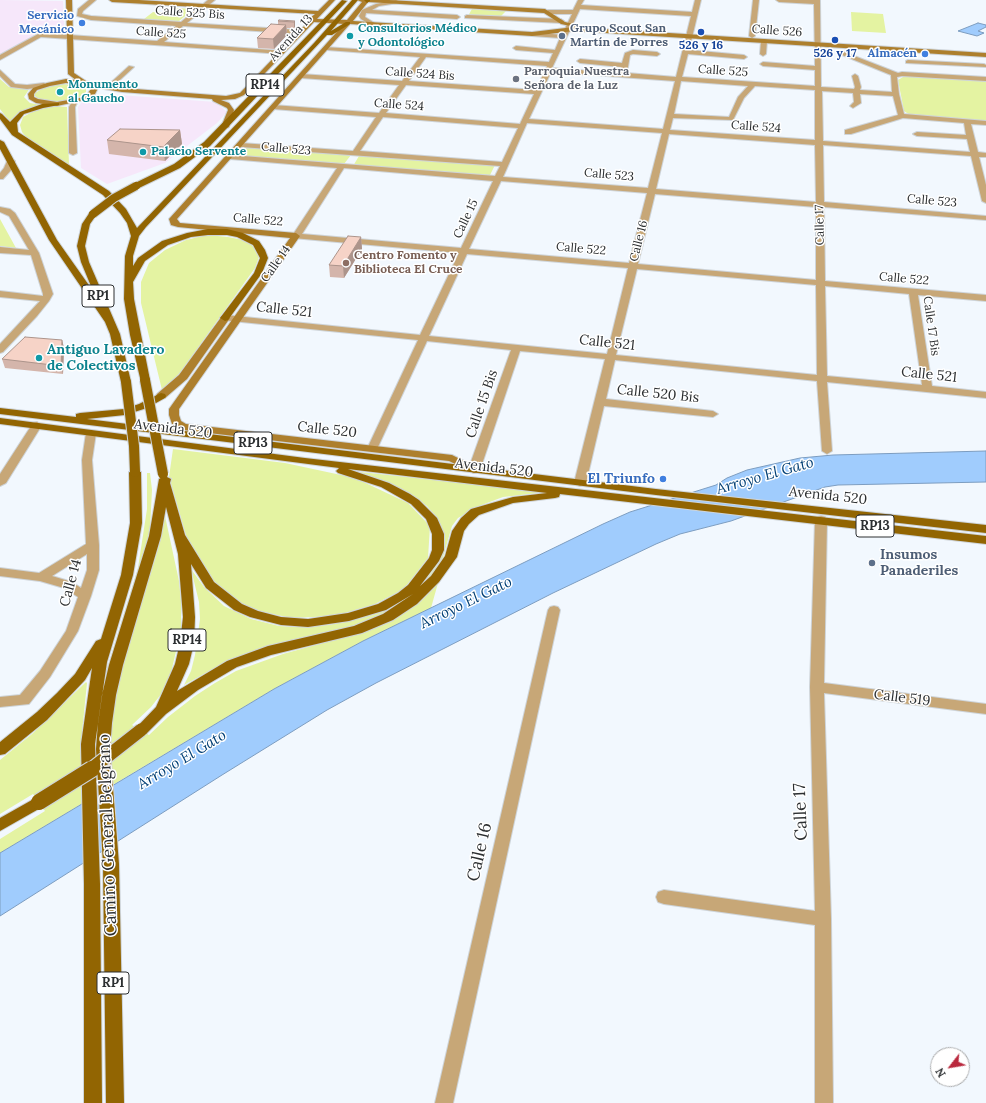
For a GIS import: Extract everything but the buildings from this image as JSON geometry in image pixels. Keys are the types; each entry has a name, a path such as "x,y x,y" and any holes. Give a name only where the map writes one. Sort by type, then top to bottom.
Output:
{"main road":[{"name":"Avenida 13","path":"117,610 127,575 136,523 134,446 126,382 119,348 85,262 82,246 83,232 86,224 93,214 114,198 177,166 200,150 225,127 345,0"},
{"name":"Avenida 13","path":"164,476 135,335 128,284 129,256 135,236 143,225 316,44 355,0"},
{"path":"305,43 311,20"},
{"path":"316,44 348,23"},
{"path":"15,133 13,122 22,114 42,106 57,104"},
{"path":"0,115 15,133 25,141 106,193 123,211 131,223 135,236"},
{"path":"0,142 53,240 108,320"},
{"path":"128,284 133,278 135,269 141,260 165,243 190,235 208,232 240,234 256,243 264,258 258,273 225,318"},
{"path":"31,415 77,416 115,414 136,409 161,396"},
{"name":"Avenida 520","path":"0,411 474,470 580,488"},
{"name":"Avenida 520","path":"0,421 305,461 580,488 655,497 763,514 986,540"},
{"path":"181,538 205,579 216,590 238,607 268,618 296,623 338,620 373,611 402,596 419,581 431,565 438,550 438,534 431,518 415,502 385,485 305,461"},
{"name":"RP14","path":"0,825 92,769 141,730 161,710 176,682 182,664 186,643 189,604 181,538 164,476"},
{"name":"Camino General Belgrano","path":"115,1103 111,864 104,786 103,749 109,695 116,665 155,536 164,476"},
{"path":"161,710 193,687 232,664 268,651 357,630 383,619 401,609 413,601 435,578 451,557 458,531 465,521 476,512 494,504 580,488"},
{"name":"Avenida 520","path":"655,497 783,506 986,529"},
{"path":"0,750 42,716 80,677 101,644 117,610"},
{"name":"Camino General Belgrano","path":"94,1103 92,884 88,744 100,662 117,610"}],"street":[{"path":"69,0 72,74 76,78 88,84 95,91 86,98"},
{"name":"Calle 525 Bis","path":"93,0 80,10 80,15 91,18 300,32"},
{"path":"112,0 208,3"},
{"path":"166,0 321,11"},
{"path":"56,82 226,98 235,97 242,94 311,20 332,0"},
{"path":"358,0 548,12 578,6 694,14"},
{"path":"230,157 327,48 367,0"},
{"name":"Calle 16","path":"580,488 698,0"},
{"path":"752,36 756,0"},
{"path":"779,0 817,1"},
{"name":"Calle 17","path":"817,1 822,378 827,450"},
{"path":"373,24 363,18 362,16 364,11 378,5 396,2"},
{"path":"157,44 208,3"},
{"name":"Calle 15","path":"372,449 578,6"},
{"path":"453,29 469,7"},
{"path":"364,11 556,22 560,21"},
{"path":"548,12 560,21 567,30"},
{"path":"311,20 532,34 567,30"},
{"name":"Calle 526","path":"567,30 752,36 986,55"},
{"name":"Calle 526","path":"690,34 764,41 818,42 986,51"},
{"name":"Calle 525","path":"0,58 40,35 282,52"},
{"path":"763,54 764,41"},
{"name":"Calle 525","path":"327,48 424,55 623,75 896,94"},
{"path":"516,48 557,52"},
{"path":"623,75 627,54 633,52 657,54"},
{"path":"685,52 744,56"},
{"path":"948,53 956,77"},
{"path":"844,54 897,74 986,79"},
{"path":"355,154 380,115 424,55"},
{"path":"580,62 625,65"},
{"path":"908,62 984,66"},
{"path":"763,64 818,68"},
{"path":"108,88 131,67"},
{"path":"0,72 13,86 44,86"},
{"path":"72,74 56,82 35,89 31,94 32,98 36,101 57,104 122,93 218,100 227,104 231,110 225,127"},
{"path":"897,74 894,76 896,94 901,115 903,116"},
{"name":"Calle 524 Bis","path":"302,76 538,92"},
{"path":"853,106 858,103 856,91 858,87 855,76"},
{"path":"670,116 731,119 741,97 753,84"},
{"path":"73,153 72,107 75,102"},
{"name":"Calle 524","path":"273,107 380,115 666,131 986,155"},
{"path":"848,132 903,116 986,123"},
{"path":"967,122 986,201"},
{"path":"917,134 970,137"},
{"name":"Calle 523","path":"241,145 504,164"},
{"name":"Calle 523","path":"230,157 986,218"},
{"name":"Calle 522","path":"230,157 175,216 173,219 174,223 178,225 296,236 634,265 821,284 986,298"},
{"path":"0,177 8,169 11,161"},
{"name":"Calle 14","path":"176,422 174,409 296,236 342,166"},
{"path":"0,350 46,299 48,294 35,253 12,215 1,209"},
{"path":"0,250 35,253"},
{"name":"Calle 17 Bis","path":"913,292 926,388"},
{"path":"0,294 46,299"},
{"path":"161,396 183,377 225,318"},
{"name":"Calle 521","path":"225,318 986,395"},
{"name":"Calle 15 Bis","path":"474,470 516,348"},
{"name":"Calle 520 Bis","path":"600,402 713,414"},
{"name":"Calle 520","path":"176,422 183,427 194,429 452,458 474,470"},
{"path":"0,483 36,425"},
{"name":"Calle 14","path":"0,702 24,700 44,674 72,631 85,596 93,570 93,545 87,460 91,433"},
{"name":"Calle 17","path":"821,520 817,687 823,919 824,1103"},
{"path":"42,577 93,545"},
{"path":"0,572 42,577 68,585 85,596"},
{"name":"Calle 16","path":"444,1103 554,610"},
{"name":"Calle 519","path":"817,687 986,709"},
{"path":"664,897 823,919"}],"shaded area":[{"path":"0,0 63,1 65,35 38,33 0,56"},
{"path":"119,95 216,102 227,112 217,123 165,163 107,184 81,168 78,107 82,102 93,98"}],"green space":[{"path":"175,8 194,9 179,21 144,19 153,12 168,13"},
{"path":"472,9 506,11 499,18 468,16"},
{"path":"851,12 883,14 886,33 852,31"},
{"path":"911,76 986,81 986,121 910,115 904,111 898,80 903,77"},
{"path":"0,79 9,87 30,88 24,97 30,103 41,105 21,111 10,122 0,109"},
{"path":"62,84 78,85 86,89 86,92 84,95 72,100 55,102 41,101 35,96 35,93 45,87"},
{"path":"53,106 67,107 69,165 27,138 22,132 20,125 23,117 34,111"},
{"path":"244,146 351,155 344,164 236,156"},
{"path":"359,156 495,165 490,175 353,166"},
{"path":"0,219 16,248 0,246"},
{"path":"207,235 243,240 252,245 259,257 255,268 177,377 162,390 141,303 141,282 149,263 165,250 186,240"},
{"path":"173,449 285,463 355,478 408,503 430,526 428,558 404,589 375,604 335,616 291,618 250,609 210,585 188,542 169,477"},
{"path":"360,472 547,492 503,497 479,506 458,518 452,526 441,564 435,574 417,592 393,609 349,628 289,641 253,652 213,669 184,685 191,671 195,655 200,619 199,602 191,569 204,587 224,606 251,619 279,626 294,627 329,625 362,618 391,606 424,582 438,564 441,556 443,534 438,519 427,506 411,495"},
{"path":"147,473 150,473 152,490 150,528 147,547 111,664 99,793 96,795 95,735 103,682 138,568 147,509"},
{"path":"165,516 179,581 181,630 170,677 162,693 151,707 132,725 149,735 168,717 195,696 236,671 283,654 359,633 406,611 424,598 438,583 431,608 363,641 274,689 111,786 110,740 112,709 119,676 158,549"},
{"path":"86,682 82,732 83,803 0,853 0,839 45,811 33,794 0,814 0,760 32,734"}],"water":[{"path":"978,23 986,25 986,27 978,31 984,33 977,36 958,31"},
{"name":"Arroyo El Gato","path":"986,451 986,482 838,485 825,487 731,521 680,534 656,544 553,593 376,683 327,710 0,916 0,853 274,689 363,641 603,524 630,512 716,485 727,478 747,470 800,458 833,455"}],"place":[{"name":"Servicio Mecánico","path":"82,23"},
{"name":"526 y 16","path":"701,32"},
{"name":"Consultorios Médico y Odontológico","path":"350,36"},
{"name":"Grupo Scout San Martín de Porres","path":"562,36"},
{"name":"526 y 17","path":"835,40"},
{"name":"Almacén","path":"925,54"},
{"name":"Parroquia Nuestra Señora de la Luz","path":"516,79"},
{"name":"Monumento al Gaucho","path":"60,92"},
{"name":"Palacio Servente","path":"143,152"},
{"name":"Centro Fomento y Biblioteca El Cruce","path":"346,263"},
{"name":"Antiguo Lavadero de Colectivos","path":"39,358"},
{"name":"El Triunfo","path":"663,479"},
{"name":"Insumos Panaderiles","path":"872,563"}]}
